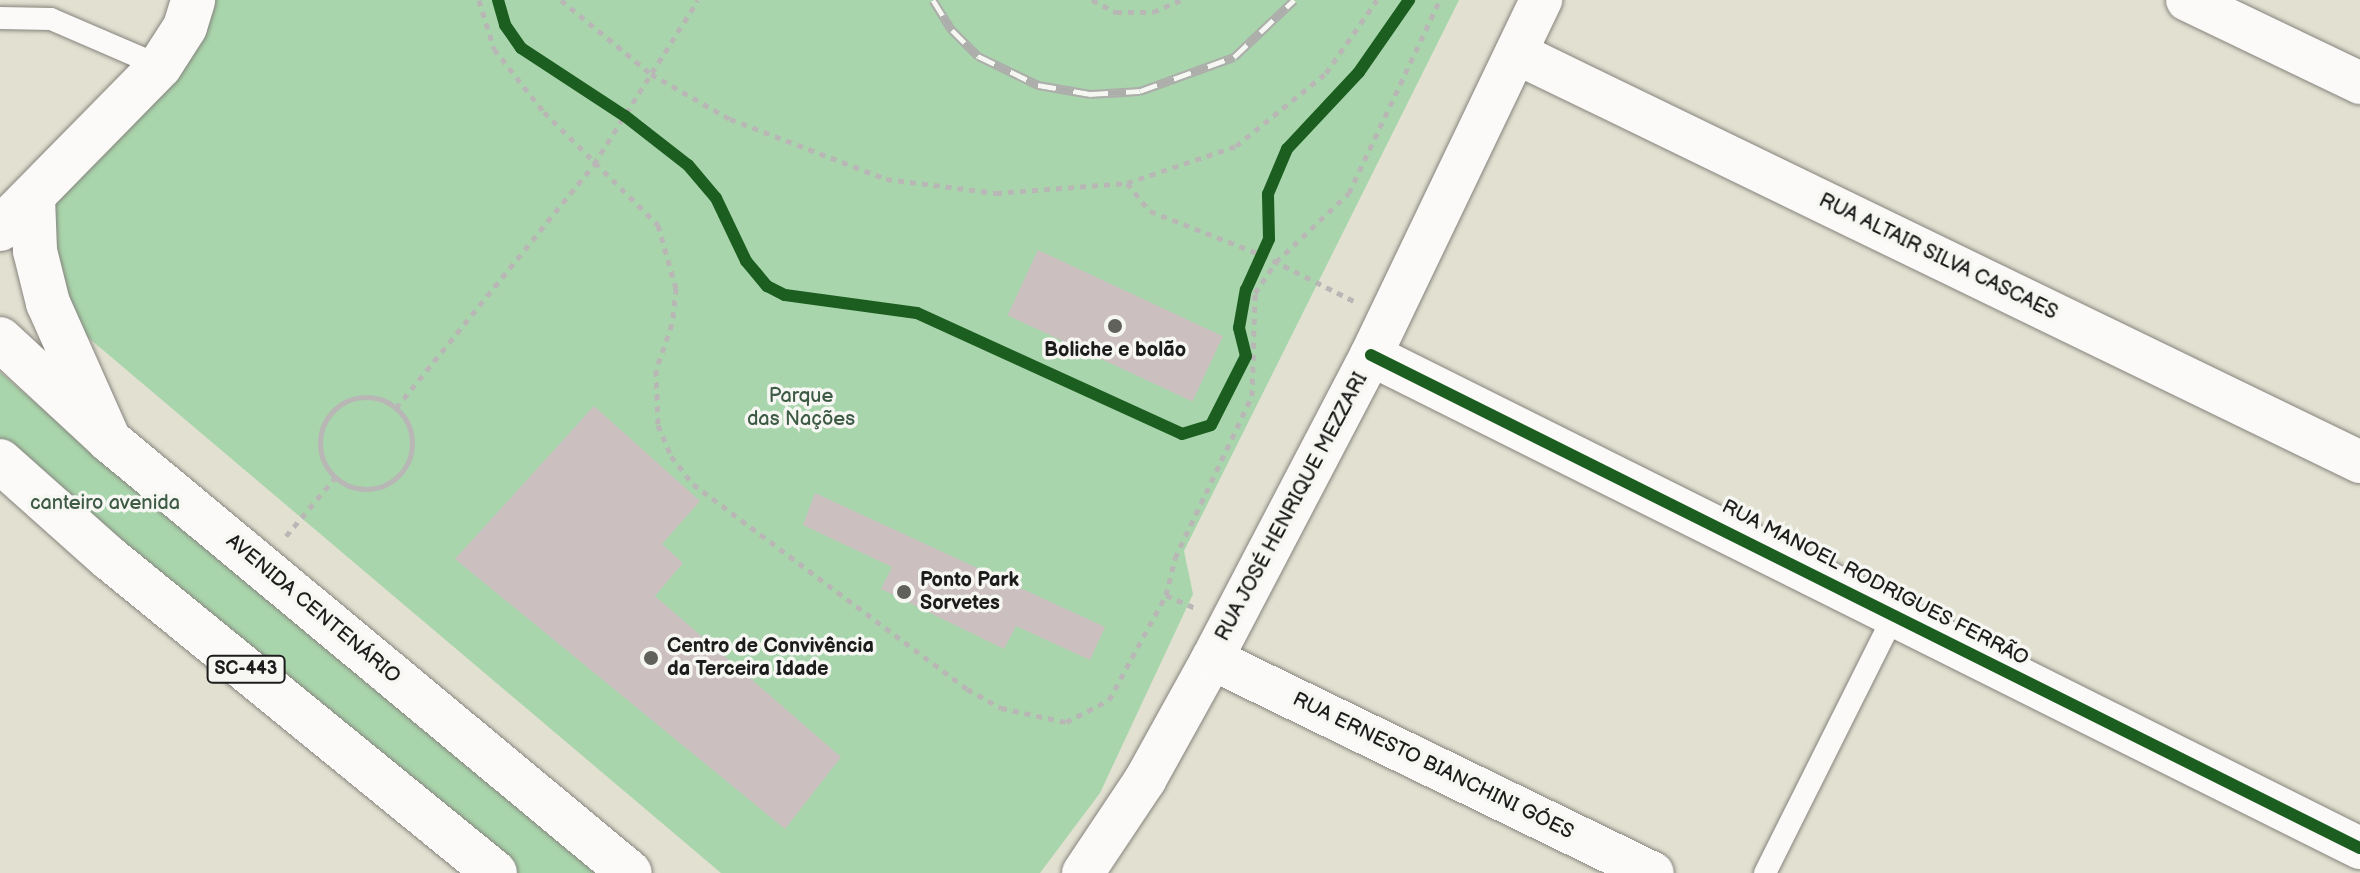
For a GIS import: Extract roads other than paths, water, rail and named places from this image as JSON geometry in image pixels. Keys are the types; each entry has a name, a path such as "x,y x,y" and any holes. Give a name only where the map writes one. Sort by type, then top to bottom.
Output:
{"main road":[{"path":"0,228 160,66 185,27 193,0"},
{"path":"33,198 35,251 48,303 109,440"},
{"name":"AVENIDA CENTENÁRIO","path":"0,339 109,440 630,873"},
{"name":"SC-443","path":"0,461 109,558 495,873"}],"street":[{"name":"RUA JOSÉ HENRIQUE MEZZARI","path":"1083,873 1145,780 1212,659 1380,337 1541,0"},
{"path":"2187,0 2360,83"},
{"name":"RUA ALTAIR SILVA CASCAES","path":"1516,53 2360,462"},
{"name":"RUA MANOEL RODRIGUES FERRÃO","path":"1380,337 1894,615 2360,848"},
{"name":"RUA ERNESTO BIANCHINI GÓES","path":"1212,659 1653,873"}],"lane":[{"path":"0,18 51,19 160,66"},
{"path":"1765,873 1894,615"}],"railway":[{"path":"933,0 952,30 978,56 1038,85 1090,94 1140,91 1234,57 1294,0"}],"place":[{"name":"Boliche e bolão","path":"1115,326"},
{"name":"Ponto Park Sorvetes","path":"904,592"},
{"name":"Centro de Convivência da Terceira Idade","path":"651,658"}],"park label":[{"name":"Parque das Nações","path":"801,408"},
{"name":"canteiro avenida","path":"105,503"}]}
